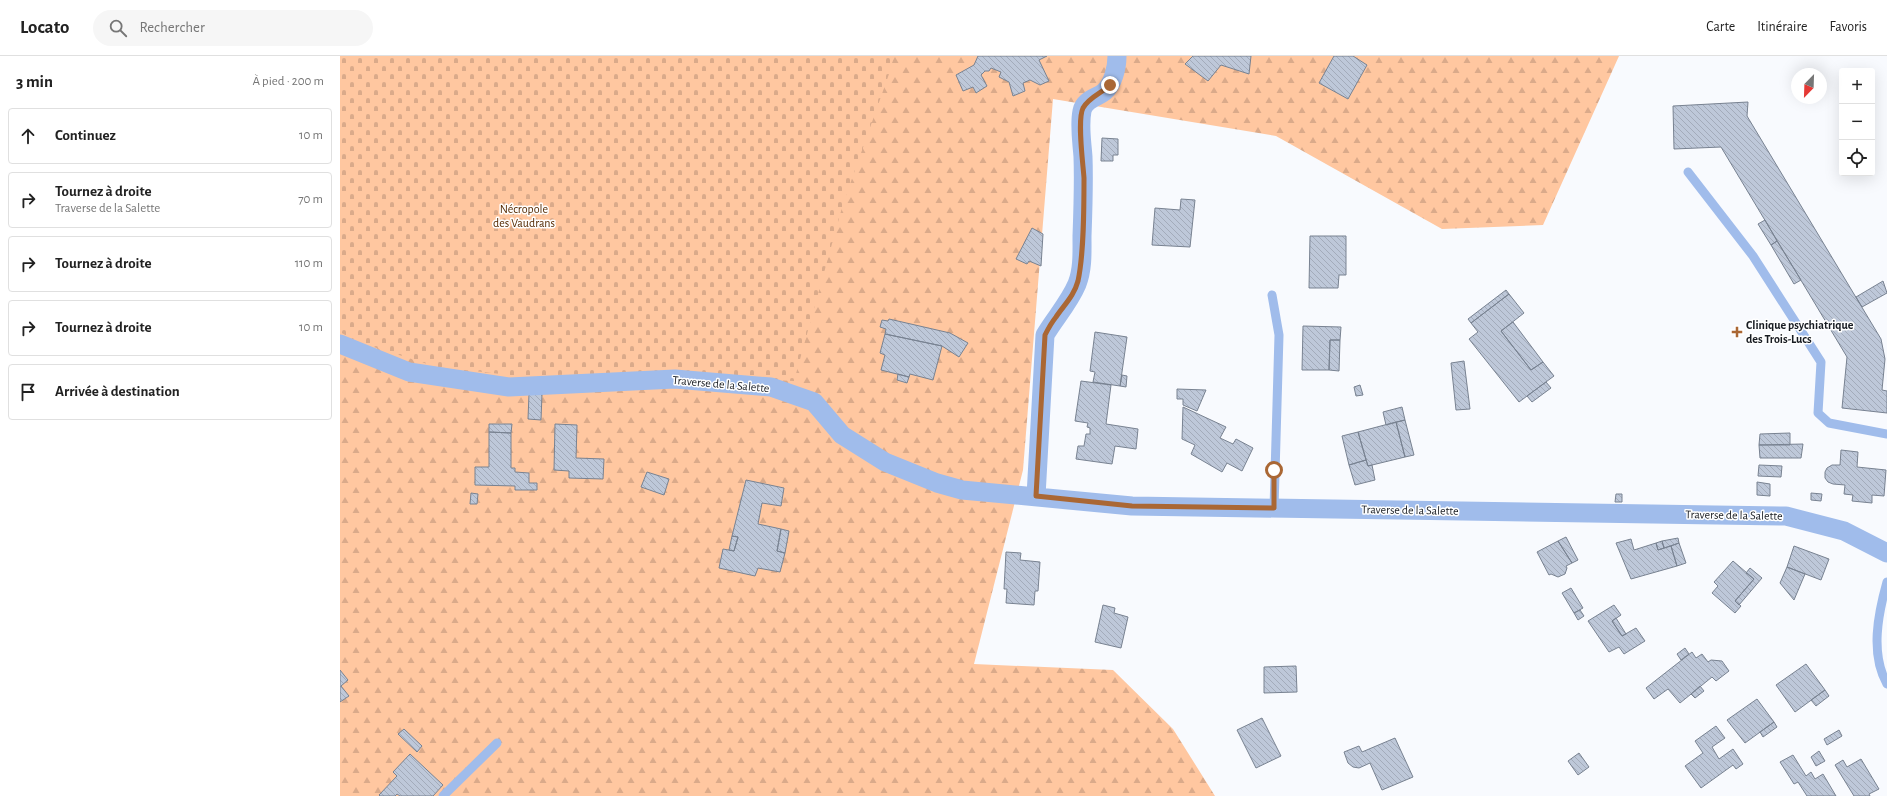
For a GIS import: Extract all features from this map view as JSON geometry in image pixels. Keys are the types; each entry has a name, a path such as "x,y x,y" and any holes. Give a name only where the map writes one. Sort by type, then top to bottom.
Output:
{"street":[{"path":"1036,496 1045,335 1056,317 1067,304 1078,283 1081,260 1084,179 1081,120 1082,109 1087,102 1104,92 1110,85 1117,63 1117,56"},
{"name":"Traverse de la Salette","path":"340,344 409,372 509,387 675,379 771,387 814,402 842,435 885,462 937,483 962,490 1132,506 1786,516 1844,531 1887,553"}],"lane":[{"path":"1688,172 1753,256 1821,362 1818,413 1829,423 1887,434"},
{"path":"1272,295 1279,335 1274,508"},
{"path":"1887,582 1880,609 1877,653 1880,673 1887,684"},
{"path":"443,796 497,743"}],"green space":[{"name":"Nécropole des Vaudrans","path":"340,56 894,56 843,204 794,381 624,373 518,376 437,367 358,342 340,332"},
{"path":"479,56 1619,56 1543,225 1442,229 1276,136 1053,99 1023,470 974,664 1113,670 1173,729 1215,796 340,796 340,152"}],"building":[{"path":"978,56 1047,56 1039,60 1049,81 1040,85 1030,80 1023,83 1025,91 1013,96 1009,82 999,77 1001,72 991,68 989,71 985,71 981,75 987,86 976,93 973,87 963,91 956,75 974,65"},
{"path":"1193,56 1251,56 1249,74 1221,65 1208,81 1185,64"},
{"path":"1334,56 1353,56 1367,65 1348,99 1319,83"},
{"path":"1748,102 1747,116 1881,339 1885,359 1882,390 1887,391 1887,413 1842,408 1847,357 1721,147 1674,149 1673,106"},
{"path":"1102,138 1118,139 1118,155 1113,155 1113,161 1101,161"},
{"path":"1181,199 1195,200 1190,247 1152,245 1155,208 1180,210"},
{"path":"1765,220 1777,241 1771,245 1758,224"},
{"path":"1032,228 1043,234 1041,266 1029,261 1027,264 1016,259"},
{"path":"1310,236 1346,236 1346,275 1339,275 1338,288 1309,288"},
{"path":"1777,241 1801,280 1794,284 1771,245"},
{"path":"1883,281 1887,293 1862,307 1856,297"},
{"path":"1506,290 1509,294 1471,323 1468,319"},
{"path":"1509,294 1524,313 1501,331 1531,370 1543,362 1554,376 1519,402 1469,339 1478,332 1471,323"},
{"path":"889,319 950,333 968,343 959,357 942,346 885,334 886,329 880,327 882,320 888,321"},
{"path":"1513,322 1543,362 1531,370 1501,331"},
{"path":"1303,326 1341,327 1340,340 1330,340 1329,370 1302,370"},
{"path":"1095,332 1127,337 1120,386 1093,382 1095,372 1090,371"},
{"path":"885,334 942,346 933,380 910,374 909,377 881,370 885,355 880,353"},
{"path":"1330,340 1340,340 1339,371 1329,370"},
{"path":"1464,361 1470,409 1456,410 1451,363"},
{"path":"898,374 909,377 907,383 897,380"},
{"path":"1122,375 1127,376 1126,387 1120,386"},
{"path":"1081,381 1111,385 1106,424 1138,429 1136,449 1115,446 1112,464 1076,459 1078,446 1084,446 1086,434 1090,434 1090,428 1087,427 1088,423 1075,421"},
{"path":"1546,382 1551,388 1532,402 1527,396"},
{"path":"1360,385 1363,395 1356,396 1354,387"},
{"path":"1177,389 1206,390 1197,411 1183,405 1183,399 1177,399"},
{"path":"529,394 542,394 541,420 528,419"},
{"path":"1183,407 1226,427 1220,438 1233,444 1236,439 1253,448 1242,471 1227,463 1222,472 1191,454 1195,445 1182,439"},
{"path":"1402,407 1405,420 1386,425 1383,412"},
{"path":"1405,420 1414,455 1405,457 1396,422"},
{"path":"1396,422 1405,457 1368,466 1358,432"},
{"path":"489,424 512,424 511,433 489,432"},
{"path":"555,424 577,425 576,458 604,459 603,479 569,478 569,471 554,470"},
{"path":"489,432 511,433 511,468 515,468 515,472 529,473 529,483 537,483 537,490 515,490 515,486 475,485 475,467 489,467"},
{"path":"1358,432 1366,460 1349,465 1342,436"},
{"path":"1790,433 1790,445 1759,445 1760,434"},
{"path":"1803,444 1801,458 1760,458 1759,445"},
{"path":"1841,450 1858,452 1857,467 1886,470 1884,496 1872,495 1872,503 1852,501 1853,495 1844,494 1845,485 1828,482 1825,478 1825,472 1827,468 1832,465 1840,465"},
{"path":"1366,460 1368,466 1372,465 1375,480 1355,485 1349,465"},
{"path":"1759,465 1782,466 1781,477 1758,476"},
{"path":"647,472 669,479 664,495 641,487"},
{"path":"746,480 784,488 781,506 762,503 758,524 781,529 777,551 785,553 780,572 758,568 755,576 719,568 723,549 734,551 738,537 732,536"},
{"path":"1757,482 1770,484 1770,496 1757,495"},
{"path":"471,493 478,494 477,504 470,504"},
{"path":"1811,493 1822,494 1821,501 1811,500"},
{"path":"1616,494 1622,494 1622,502 1615,502"},
{"path":"781,529 789,531 785,553 777,551"},
{"path":"732,536 738,537 734,551 729,550"},
{"path":"1566,537 1578,560 1572,563 1558,541"},
{"path":"1678,538 1679,543 1664,548 1662,541"},
{"path":"1631,539 1634,550 1656,543 1658,550 1671,546 1677,566 1631,579 1616,543"},
{"path":"1558,541 1572,563 1566,566 1567,568 1565,574 1558,577 1551,574 1549,575 1537,552"},
{"path":"1662,541 1664,548 1658,550 1656,543"},
{"path":"1679,543 1686,563 1677,566 1671,546"},
{"path":"1794,546 1829,559 1821,580 1787,567"},
{"path":"1006,552 1021,553 1020,560 1040,562 1038,591 1035,591 1034,605 1006,603 1007,589 1004,589"},
{"path":"1733,561 1754,579 1735,601 1741,606 1735,613 1712,593 1718,586 1714,582"},
{"path":"1787,567 1805,574 1794,600 1780,583"},
{"path":"1750,568 1762,578 1739,605 1735,601 1754,579 1746,573"},
{"path":"1571,588 1583,608 1574,613 1562,593"},
{"path":"1103,605 1115,608 1114,613 1128,617 1121,648 1095,642"},
{"path":"1614,605 1621,615 1612,621 1622,636 1636,628 1645,641 1624,654 1619,647 1609,652 1588,621"},
{"path":"1580,610 1584,616 1578,620 1574,613"},
{"path":"1616,618 1626,634 1622,636 1612,621"},
{"path":"1685,648 1689,654 1681,660 1677,654"},
{"path":"1692,652 1696,658 1702,654 1708,662 1711,660 1722,661 1729,671 1716,681 1712,677 1680,703 1668,689 1654,699 1646,688"},
{"path":"1806,664 1825,690 1795,712 1776,685"},
{"path":"1296,666 1297,692 1264,693 1264,667"},
{"path":"340,670 348,680 341,686 349,696 340,702"},
{"path":"1700,686 1704,691 1695,698 1691,694"},
{"path":"1825,690 1829,696 1816,706 1811,700"},
{"path":"1757,699 1774,722 1745,743 1727,720"},
{"path":"1262,718 1281,756 1256,768 1237,730"},
{"path":"1774,722 1777,727 1763,737 1760,732"},
{"path":"1716,726 1725,738 1712,747 1719,759 1733,749 1743,764 1736,769 1733,765 1701,788 1685,766 1703,753 1695,741"},
{"path":"404,729 422,746 417,752 398,734"},
{"path":"1839,730 1842,736 1827,745 1824,739"},
{"path":"1395,738 1413,777 1382,790 1370,763 1359,768 1353,767 1348,763 1344,752 1359,746 1362,752"},
{"path":"1819,751 1825,761 1816,766 1811,757"},
{"path":"1579,753 1589,767 1578,775 1568,761"},
{"path":"410,754 443,785 433,796 400,796 397,794 395,796 380,796 379,795 397,776 393,772"},
{"path":"1793,755 1806,776 1811,772 1815,779 1823,774 1836,796 1807,796 1798,782 1794,784 1780,762"},
{"path":"1861,759 1879,789 1869,794 1870,796 1854,796 1835,765 1843,760 1847,767"}],"place":[{"name":"Clinique psychiatrique des Trois-Lucs","path":"1737,332"}],"route":[{"path":"1110,85 1104,92 1087,102 1082,109 1081,120 1084,179 1081,260 1078,283 1067,304 1056,317 1045,335 1036,496 1132,506 1274,508 1274,470"}]}
